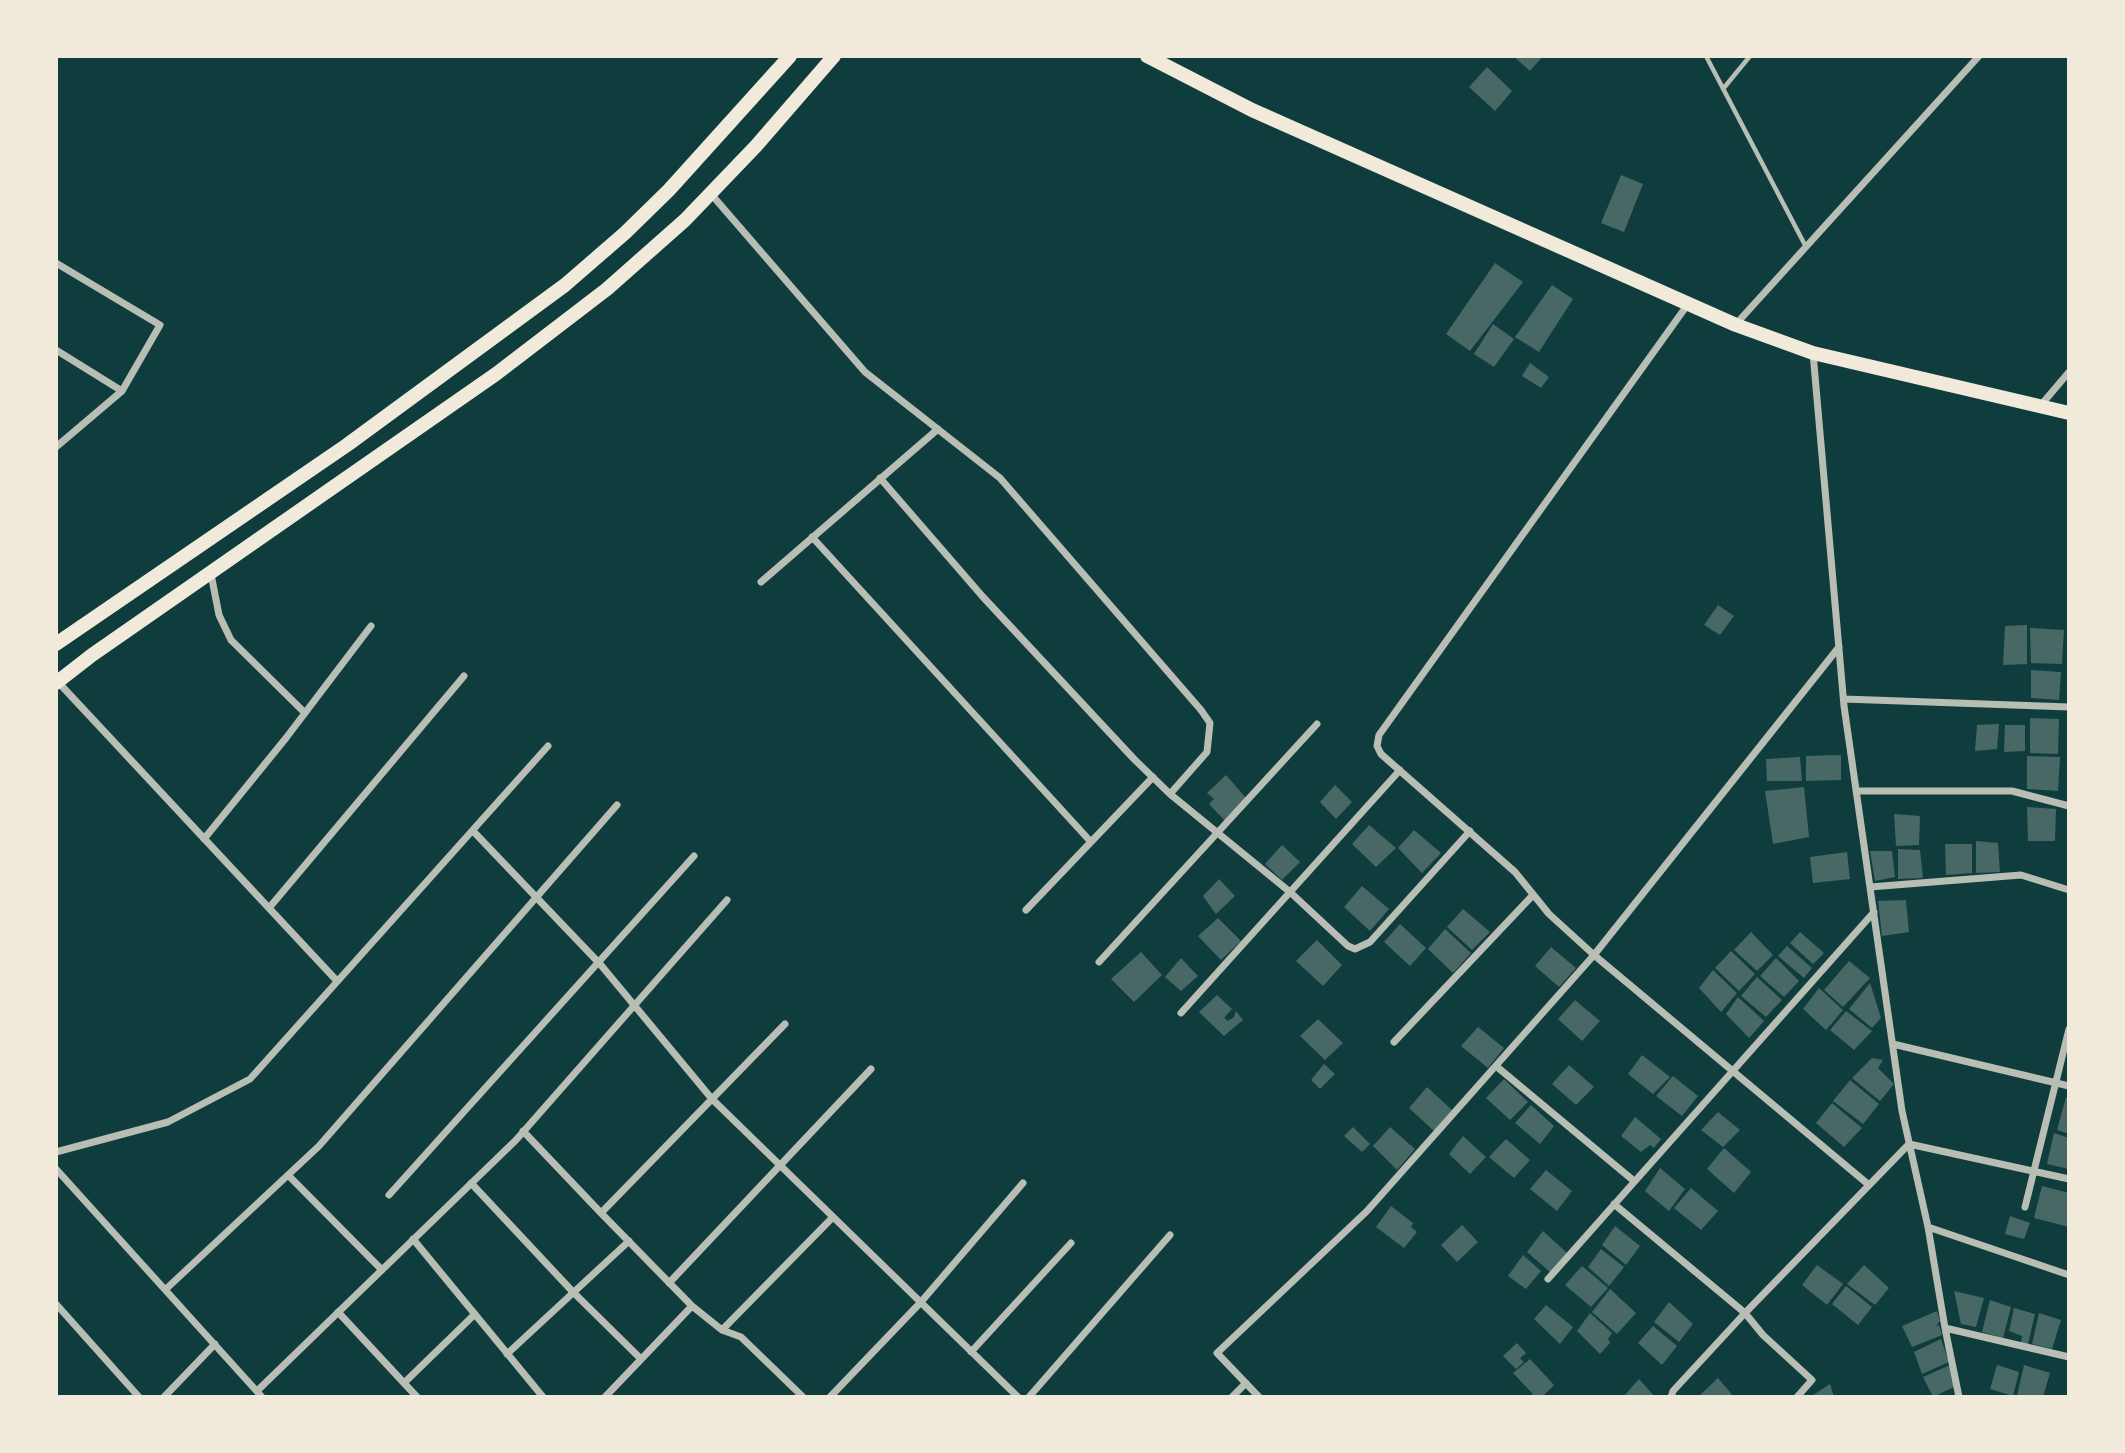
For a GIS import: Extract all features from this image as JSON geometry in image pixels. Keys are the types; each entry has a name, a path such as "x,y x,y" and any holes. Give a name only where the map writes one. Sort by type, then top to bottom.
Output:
{"main road":[{"path":"56,644 357,437 565,285 669,190 790,56"},
{"path":"57,682 496,374 607,289 711,194 834,56"},
{"path":"1147,56 1252,110 1736,325 1812,353 2069,413"}],"street":[{"path":"1736,325 1805,245 1979,56"},
{"path":"711,194 865,372 1000,478 1210,723 1207,752 1170,794"},
{"path":"56,263 160,325 122,391 56,447"},
{"path":"1688,303 1379,735 1377,746 1381,754 1515,872 1549,914 1594,955 1869,1185"},
{"path":"56,350 122,391"},
{"path":"1812,353 1844,699 1856,791 1909,1144 1928,1227 1959,1397"},
{"path":"2041,405 2069,372"},
{"path":"761,582 938,429"},
{"path":"880,478 982,597 1153,777 1290,892 1348,946 1355,949 1364,947 1470,831"},
{"path":"812,537 1091,842"},
{"path":"210,573 219,615 231,640 305,713"},
{"path":"204,839 305,713 371,625"},
{"path":"1259,1397 1217,1353 1367,1211 1594,955 1839,647"},
{"path":"269,908 464,676"},
{"path":"57,682 337,981"},
{"path":"1844,699 2069,707"},
{"path":"1099,962 1317,723"},
{"path":"56,1152 168,1122 250,1079 548,746"},
{"path":"1181,1013 1400,770"},
{"path":"1026,909 1153,777"},
{"path":"1856,791 2011,791 2069,806"},
{"path":"166,1289 319,1146 617,805"},
{"path":"473,831 600,964 712,1099 1018,1397"},
{"path":"389,1195 600,964 694,856"},
{"path":"1870,887 2021,875 2069,890"},
{"path":"1394,1042 1533,895"},
{"path":"56,1169 259,1394 338,1312 523,1131 727,900"},
{"path":"1548,1279 1874,912"},
{"path":"601,1213 785,1024"},
{"path":"2025,1207 2069,1029"},
{"path":"1893,1044 2069,1086"},
{"path":"1496,1066 1634,1181"},
{"path":"669,1283 871,1069"},
{"path":"523,1131 692,1306 722,1330 741,1336 803,1397"},
{"path":"1909,1144 2069,1179"},
{"path":"1671,1397 1673,1391 1745,1313 1909,1144"},
{"path":"288,1175 382,1270"},
{"path":"471,1183 573,1293 641,1359"},
{"path":"830,1397 921,1302 1023,1184"},
{"path":"1614,1204 1745,1313 1763,1335 1812,1380 1797,1397"},
{"path":"722,1330 833,1217"},
{"path":"1928,1227 2069,1275"},
{"path":"1029,1397 1170,1235"},
{"path":"413,1240 543,1397"},
{"path":"507,1354 629,1241"},
{"path":"971,1352 1071,1243"},
{"path":"56,1304 139,1397"},
{"path":"605,1397 692,1306"},
{"path":"338,1312 417,1397"},
{"path":"404,1383 475,1314"},
{"path":"1945,1328 2069,1357"},
{"path":"164,1397 215,1344"},
{"path":"1232,1397 1246,1383"}],"lane":[{"path":"1706,56 1805,245"},
{"path":"1723,89 1750,56"}],"building":[{"path":"1513,56 1543,56 1530,71"},
{"path":"1487,67 1512,91 1495,111 1469,87"},
{"path":"1621,175 1643,184 1624,232 1601,223"},
{"path":"1495,263 1523,282 1470,351 1446,334"},
{"path":"1552,285 1573,299 1539,352 1515,337"},
{"path":"1493,324 1514,339 1494,367 1474,354"},
{"path":"1530,363 1549,377 1541,388 1522,376"},
{"path":"1718,605 1734,616 1720,635 1704,625"},
{"path":"2027,625 2027,664 2003,665 2005,626"},
{"path":"2030,628 2064,630 2062,664 2031,663"},
{"path":"2031,670 2061,672 2059,700 2031,698"},
{"path":"2030,718 2059,719 2058,754 2030,753"},
{"path":"1999,724 1997,749 1975,751 1977,725"},
{"path":"2005,725 2025,725 2025,751 2004,752"},
{"path":"1841,755 1841,780 1806,781 1806,756"},
{"path":"2027,756 2060,757 2058,791 2027,789"},
{"path":"1800,757 1802,781 1767,781 1766,759"},
{"path":"1226,775 1246,798 1225,821 1209,804 1214,799 1207,793"},
{"path":"1335,785 1352,802 1336,819 1320,802"},
{"path":"1804,787 1809,837 1773,844 1765,791"},
{"path":"2027,807 2056,809 2055,841 2028,841"},
{"path":"1894,814 1920,816 1919,845 1896,846"},
{"path":"1369,825 1396,848 1376,867 1352,844"},
{"path":"1414,830 1441,853 1422,873 1398,848"},
{"path":"1976,841 1998,843 2000,872 1976,873"},
{"path":"1945,844 1972,844 1972,873 1946,875"},
{"path":"1282,845 1300,862 1282,880 1265,864"},
{"path":"1898,849 1920,850 1923,878 1898,879"},
{"path":"1870,851 1892,851 1895,877 1875,881"},
{"path":"1847,852 1850,879 1813,883 1810,857"},
{"path":"1219,879 1235,896 1216,914 1203,896"},
{"path":"1362,886 1389,909 1370,931 1344,907"},
{"path":"1906,900 1909,932 1882,936 1878,901"},
{"path":"1463,909 1490,932 1472,950 1447,927"},
{"path":"1218,918 1241,941 1221,960 1198,936"},
{"path":"1400,924 1426,948 1410,966 1384,942"},
{"path":"1445,929 1471,953 1453,973 1428,949"},
{"path":"1751,932 1773,955 1757,971 1734,950"},
{"path":"1800,932 1824,953 1813,964 1790,943"},
{"path":"1317,940 1342,965 1323,986 1296,961"},
{"path":"1787,946 1812,968 1804,978 1778,956"},
{"path":"1551,947 1576,968 1559,987 1535,966"},
{"path":"1731,951 1755,974 1739,991 1715,968"},
{"path":"1141,952 1162,975 1134,1002 1111,979"},
{"path":"1181,958 1198,976 1181,991 1165,977"},
{"path":"1776,958 1799,981 1784,997 1760,976"},
{"path":"1849,961 1870,978 1843,1007 1824,990"},
{"path":"1713,970 1737,993 1721,1012 1699,988"},
{"path":"1757,977 1782,1000 1766,1017 1741,996"},
{"path":"1870,983 1881,1018 1872,1028 1849,1009"},
{"path":"1819,988 1843,1010 1826,1030 1803,1009"},
{"path":"1217,995 1232,1009 1224,1018 1228,1021 1234,1017 1236,1011 1243,1020 1224,1036 1199,1012"},
{"path":"1738,997 1764,1021 1749,1038 1726,1014"},
{"path":"1575,1000 1600,1021 1582,1041 1558,1019"},
{"path":"1846,1011 1872,1031 1854,1050 1830,1030"},
{"path":"1318,1019 1343,1043 1325,1060 1300,1036"},
{"path":"1478,1027 1504,1048 1488,1068 1461,1046"},
{"path":"1642,1055 1670,1077 1653,1094 1628,1074"},
{"path":"1872,1058 1883,1060 1878,1068 1894,1084 1880,1101 1852,1078"},
{"path":"1324,1064 1335,1074 1320,1089 1311,1080"},
{"path":"1569,1065 1594,1087 1576,1105 1552,1084"},
{"path":"1673,1076 1698,1096 1682,1116 1656,1096"},
{"path":"1504,1079 1528,1102 1510,1120 1486,1098"},
{"path":"1850,1080 1879,1104 1863,1124 1833,1101"},
{"path":"1427,1087 1452,1110 1434,1131 1409,1108"},
{"path":"2066,1097 2069,1099 2069,1134 2057,1130"},
{"path":"1832,1103 1862,1128 1844,1147 1816,1123"},
{"path":"1531,1105 1554,1126 1540,1144 1515,1123"},
{"path":"1718,1112 1740,1130 1723,1147 1701,1130"},
{"path":"1635,1117 1661,1139 1654,1148 1650,1145 1641,1152 1621,1136"},
{"path":"1353,1127 1370,1144 1362,1152 1344,1136"},
{"path":"1390,1127 1415,1149 1397,1170 1373,1146"},
{"path":"2054,1133 2069,1138 2069,1169 2047,1164"},
{"path":"1463,1136 1486,1157 1470,1174 1449,1154"},
{"path":"1506,1139 1530,1160 1514,1178 1489,1157"},
{"path":"1724,1148 1751,1172 1734,1193 1707,1169"},
{"path":"1660,1168 1685,1189 1669,1211 1645,1191"},
{"path":"1546,1170 1572,1191 1557,1211 1530,1189"},
{"path":"2042,1186 2069,1193 2069,1227 2034,1218"},
{"path":"1691,1188 1718,1211 1701,1230 1674,1208"},
{"path":"1391,1206 1413,1223 1411,1227 1417,1232 1404,1248 1376,1227"},
{"path":"2010,1216 2030,1223 2024,1239 2005,1234"},
{"path":"1462,1225 1478,1242 1457,1262 1441,1245"},
{"path":"1615,1226 1640,1246 1626,1265 1602,1245"},
{"path":"1543,1231 1567,1253 1550,1272 1527,1252"},
{"path":"1601,1249 1624,1267 1609,1286 1588,1267"},
{"path":"1523,1255 1541,1271 1526,1289 1508,1276"},
{"path":"1817,1265 1843,1284 1827,1305 1802,1285"},
{"path":"1864,1265 1889,1288 1875,1305 1847,1284"},
{"path":"1582,1266 1608,1288 1591,1307 1565,1285"},
{"path":"1846,1286 1872,1307 1858,1325 1832,1304"},
{"path":"1610,1289 1636,1313 1617,1334 1592,1312"},
{"path":"1954,1291 1984,1298 1976,1327 1961,1324"},
{"path":"1990,1300 2011,1307 2003,1338 1982,1332"},
{"path":"1669,1302 1693,1324 1679,1342 1654,1322"},
{"path":"1546,1305 1573,1327 1560,1344 1534,1319"},
{"path":"2014,1308 2035,1314 2028,1344 2021,1343 2022,1336 2009,1331"},
{"path":"1937,1311 1940,1321 1936,1326 1939,1325 1942,1335 1912,1347 1902,1326"},
{"path":"1590,1313 1612,1333 1608,1339 1610,1343 1600,1354 1577,1331"},
{"path":"2039,1313 2061,1320 2052,1349 2032,1344"},
{"path":"1653,1326 1677,1346 1662,1365 1638,1343"},
{"path":"1941,1339 1949,1362 1922,1374 1914,1352"},
{"path":"1517,1343 1526,1353 1520,1358 1524,1362 1516,1369 1503,1356"},
{"path":"1530,1359 1554,1385 1542,1397 1530,1397 1533,1394 1513,1373"},
{"path":"1950,1365 1954,1387 1933,1397 1923,1377"},
{"path":"1997,1365 2019,1372 2013,1396 1990,1389"},
{"path":"2024,1365 2050,1373 2043,1397 2017,1396"},
{"path":"1718,1378 1734,1397 1700,1395"},
{"path":"1639,1379 1655,1397 1623,1397"},
{"path":"1830,1384 1834,1397 1810,1397"}]}
